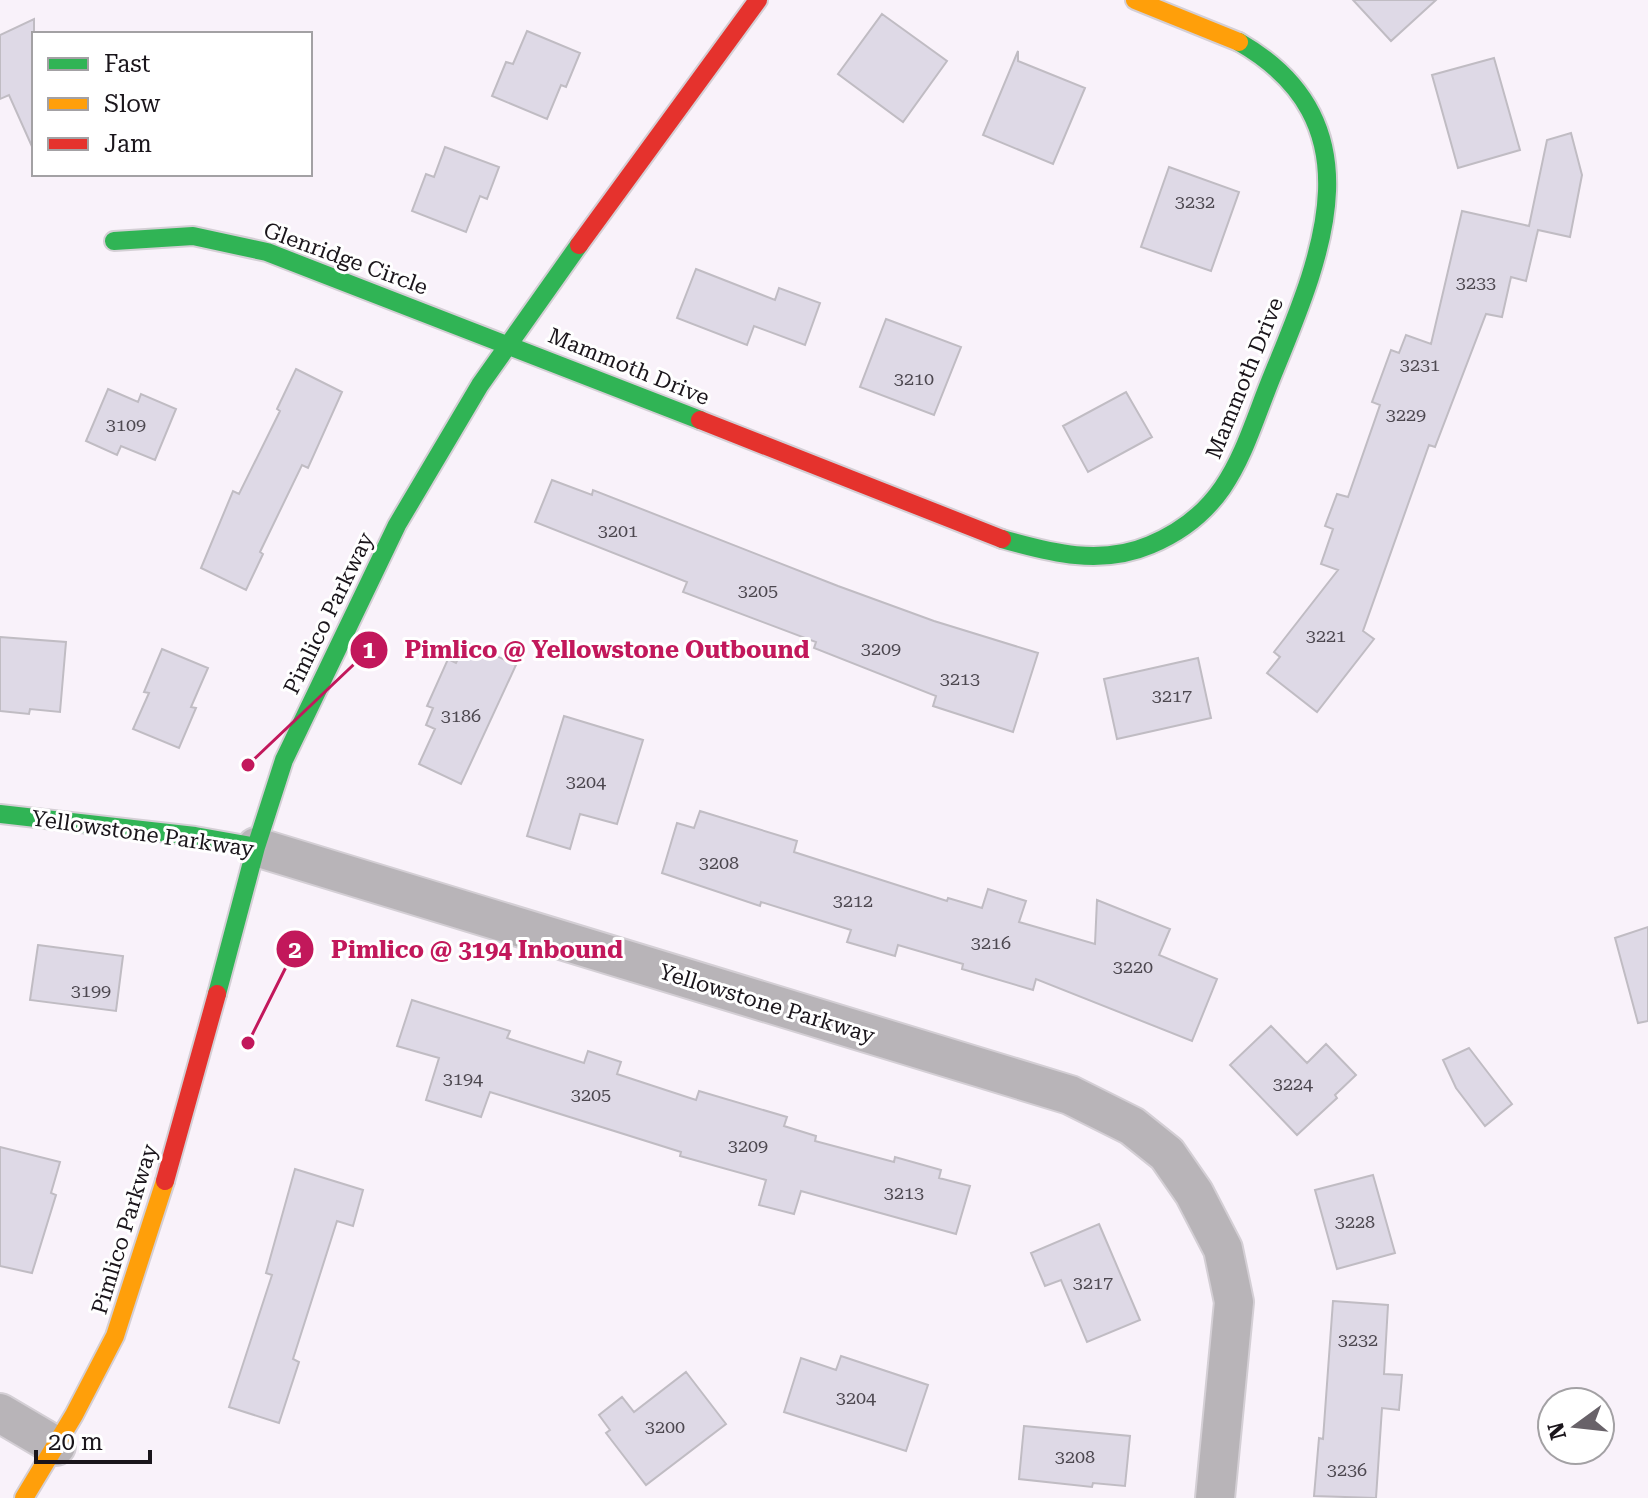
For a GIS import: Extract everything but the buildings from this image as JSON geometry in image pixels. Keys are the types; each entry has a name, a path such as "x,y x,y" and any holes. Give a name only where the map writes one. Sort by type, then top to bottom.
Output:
{"street":[{"name":"Pimlico Parkway","path":"24,1498 56,1446 115,1336 144,1249 256,847 284,760 397,525 480,385 758,0"},
{"name":"Mammoth Drive","path":"509,345 998,538 1060,556 1102,558 1140,549 1174,534 1211,505 1238,466 1320,250 1328,201 1326,153 1313,114 1290,79 1263,56 1217,32 1135,0"},
{"name":"Glenridge Circle","path":"114,241 193,236 267,252 509,345"},
{"name":"Yellowstone Parkway","path":"0,814 195,836 256,847 1070,1095 1132,1126 1167,1154 1194,1193 1223,1249 1234,1302 1215,1498"},
{"path":"0,1413 56,1446"}],"traffic: fast":[{"path":"1002,539 1057,553 1095,556 1113,555 1150,545 1178,531 1200,514 1217,495 1243,451 1308,284 1321,239 1327,194 1324,152 1311,112 1283,75 1239,42"},
{"path":"114,241 193,236 267,252 700,420"},
{"path":"217,994 256,847 284,760 397,525 480,385 579,245"},
{"path":"0,814 195,836 256,847"}],"traffic: slow":[{"path":"1135,0 1239,42"},
{"path":"24,1498 74,1415 115,1336 165,1181"}],"traffic: jam":[{"path":"579,245 758,0"},
{"path":"700,420 1002,539"},
{"path":"165,1181 217,994"}],"place":[{"name":"Pimlico @ Yellowstone Outbound","path":"248,765"},
{"name":"Pimlico @ 3194 Inbound","path":"248,1043"}]}
